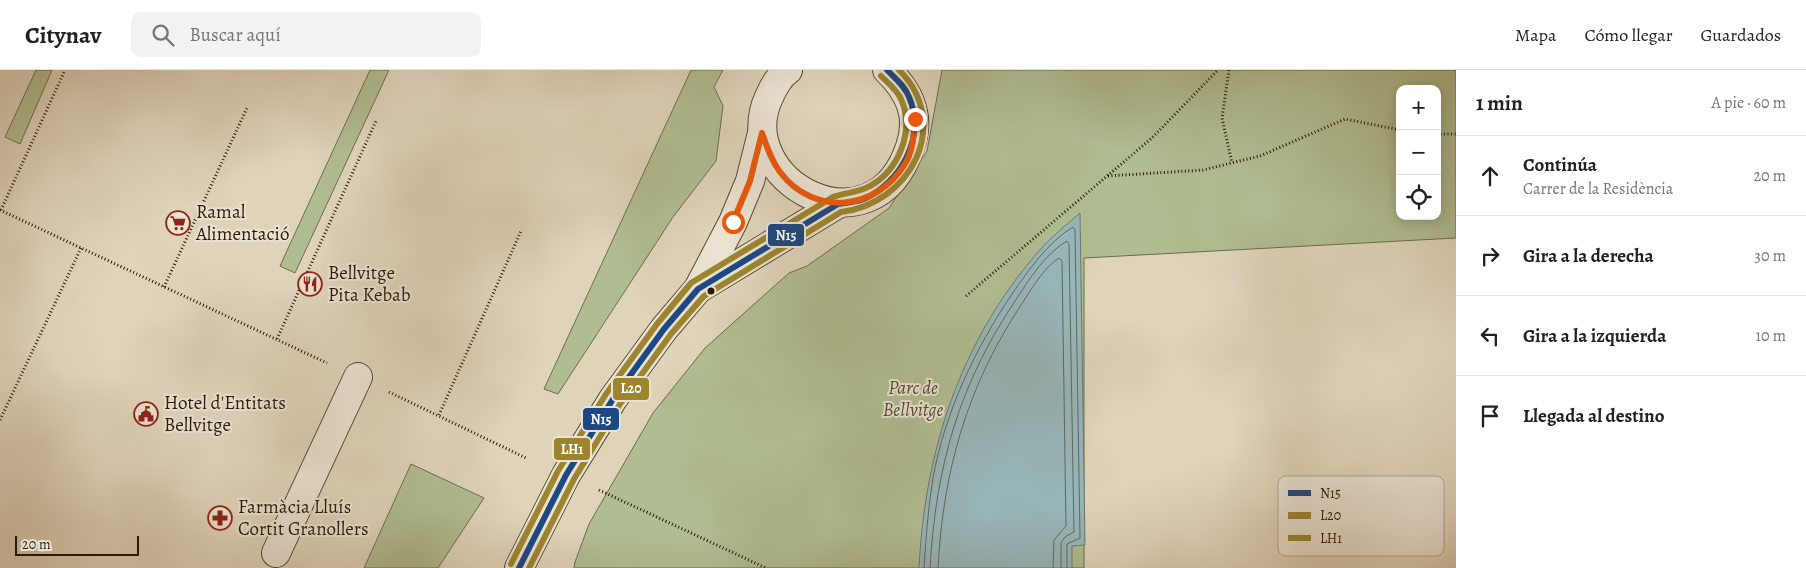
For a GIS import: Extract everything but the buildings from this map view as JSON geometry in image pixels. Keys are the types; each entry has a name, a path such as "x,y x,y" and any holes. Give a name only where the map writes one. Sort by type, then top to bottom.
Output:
{"street":[{"path":"519,568 566,475 613,399 664,329 698,289 733,222 750,181 762,133 763,109 775,85 788,70"},
{"path":"762,133 769,153 780,172 798,189 817,199 838,204 864,200 886,186 905,163 914,138 915,119 910,97 898,75"},
{"path":"698,289 838,204"},
{"path":"276,553 358,377"}],"path":[{"path":"65,70 0,210 439,415 526,458"},
{"path":"966,296 1153,137 1218,70"},
{"path":"1229,70 1222,118 1232,163"},
{"path":"164,287 247,108"},
{"path":"1107,176 1203,170 1260,156 1345,119 1396,129"},
{"path":"277,340 376,121"},
{"path":"1441,134 1456,134"},
{"path":"439,415 521,231"},
{"path":"0,420 81,248"},
{"path":"590,486 766,568"}],"green space":[{"path":"36,70 52,70 20,144 5,137"},
{"path":"370,70 389,70 295,273 280,266"},
{"path":"691,70 723,70 714,87 723,106 716,161 673,217 558,394 544,389"},
{"name":"Parc de Bellvitge","path":"942,70 1456,70 1456,238 1084,258 1084,568 574,568 589,524 653,413 705,348 789,273 807,266 889,208 927,151"},
{"path":"411,464 484,498 438,568 364,568"}],"water":[{"path":"1080,213 1085,545 1072,546 1072,568 919,568 929,482 951,400 968,360 987,323 1011,287 1038,252"}],"transit line":[{"name":"N15","path":"519,568 566,475 613,399 664,329 698,289 838,204 861,200 878,191 899,170 912,142 914,112 905,89 887,70"},
{"name":"L20","path":"529,568 574,479 620,404 671,334 704,296 841,212 866,206 887,194 904,178 916,158 923,137 922,114 915,91 899,70"},
{"name":"LH1","path":"511,564 558,471 606,394 657,324 691,283 833,197 870,186 889,170 902,148 905,136 905,111 899,96 881,76"}],"place":[{"name":"Ramal Alimentació","path":"178,223"},
{"name":"Bellvitge Pita Kebab","path":"310,284"},
{"name":"Hotel d'Entitats Bellvitge","path":"146,414"},
{"name":"Farmàcia Lluís Cortit Granollers","path":"220,518"}],"route":[{"path":"733,222 750,181 762,133 769,153 780,172 798,189 817,199 838,204 864,200 886,186 905,163 914,138 915,119"}]}
